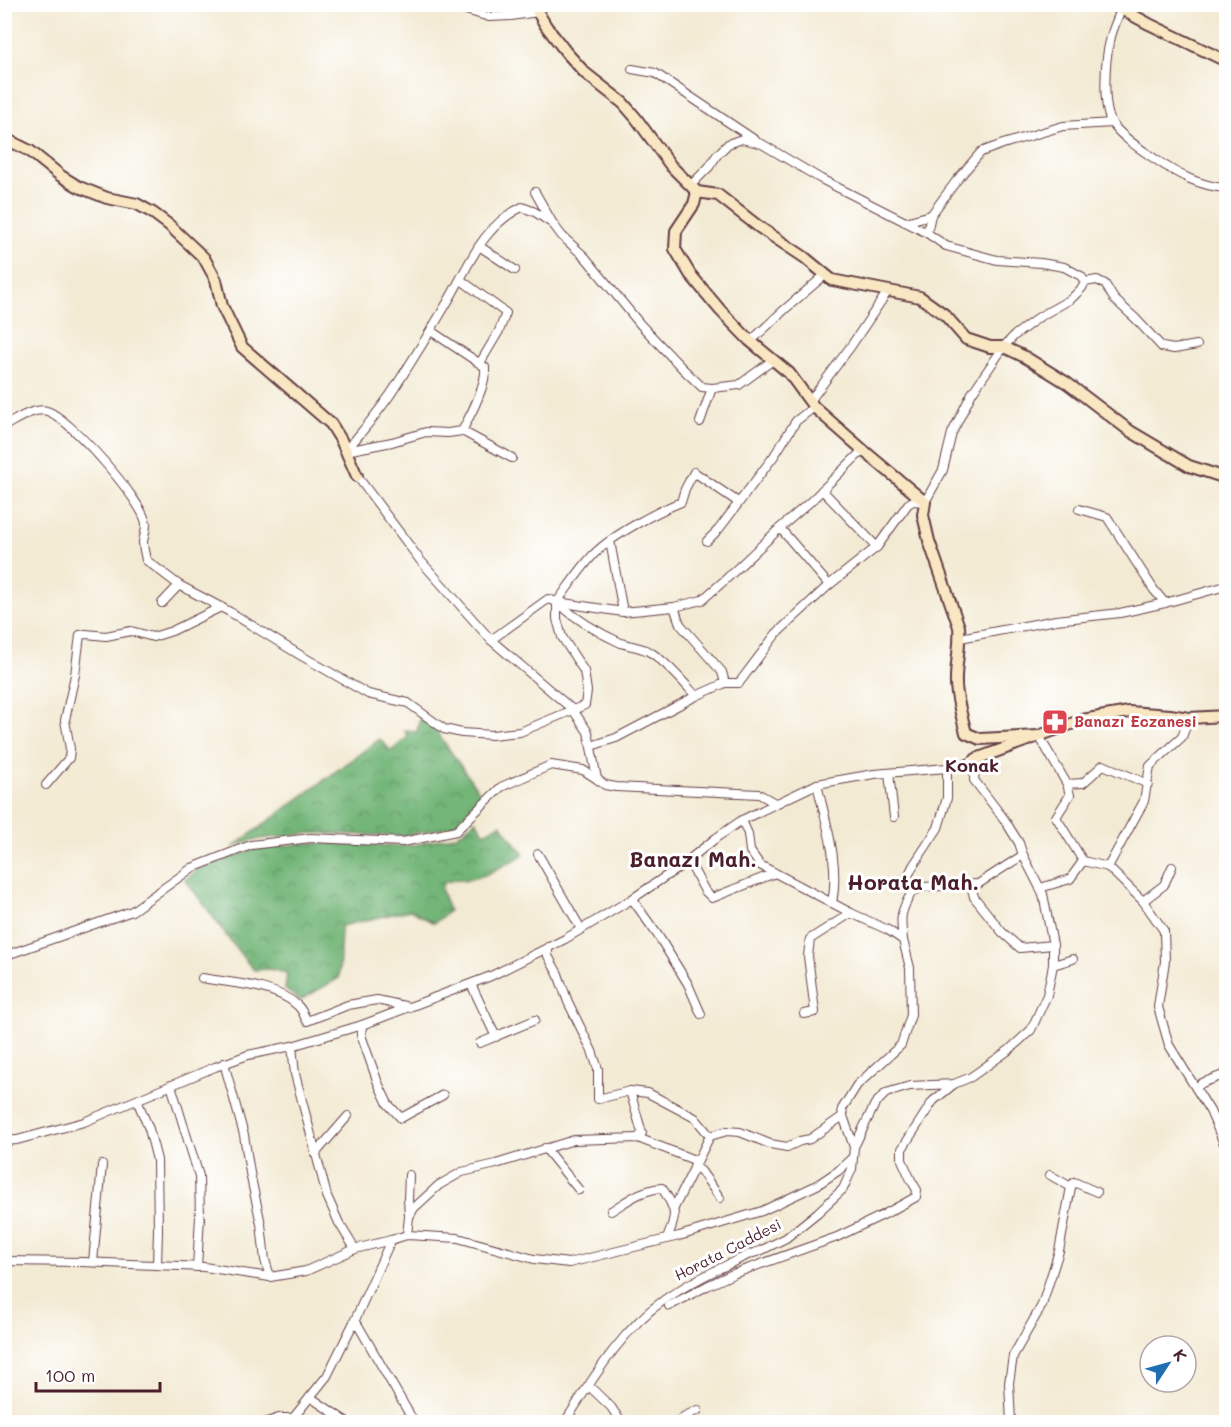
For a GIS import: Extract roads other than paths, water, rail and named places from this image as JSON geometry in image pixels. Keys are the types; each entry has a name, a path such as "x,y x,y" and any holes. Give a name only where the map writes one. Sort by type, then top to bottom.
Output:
{"main road":[{"path":"1117,7 1227,61"},
{"path":"535,8 566,52 585,73 623,103 671,166 694,188 718,195 832,280 920,297 945,315 966,339 990,347 1004,347 1025,357 1067,383 1130,431 1190,466 1227,478"},
{"path":"4,138 30,151 79,187 107,198 137,204 153,213 204,258 216,280 222,306 242,347 331,424 357,476"},
{"path":"694,188 694,204 676,231 675,249 690,274 751,342 789,372 812,404 925,502 923,515 928,541 959,627 956,685 966,732 980,740 1039,736"},
{"path":"976,759 1082,720 1129,712 1189,718 1227,716"}],"street":[{"path":"504,4 511,16"},
{"path":"434,5 466,10 489,17 511,16 535,8"},
{"path":"1117,7 1106,70 1106,106 1112,123 1133,144 1176,173 1210,187 1227,188"},
{"path":"632,69 655,72 761,144 821,179 927,233 946,246 997,260 1064,267 1081,276 1085,282"},
{"path":"927,233 931,215 981,152 1063,126 1112,123"},
{"path":"694,188 717,154 728,144 741,139 761,144"},
{"path":"535,192 562,236 585,257 640,324 702,387 739,385 773,360"},
{"path":"346,451 392,393 431,331 483,238 499,222 522,207 554,224"},
{"path":"905,222 931,215"},
{"path":"478,246 515,270"},
{"path":"751,342 825,275"},
{"path":"460,280 506,313 499,331 480,363"},
{"path":"1085,282 1097,280 1105,284 1114,299 1162,347 1174,349 1197,345"},
{"path":"591,746 616,738 724,683 739,683 776,634 829,585 877,547 908,504 913,501 925,502 944,470 952,433 972,393 1004,347 1015,335 1039,317 1071,299 1085,282"},
{"path":"707,541 774,456 796,421 812,404 888,291"},
{"path":"431,331 485,367 486,373 476,405 462,431"},
{"path":"700,422 712,388"},
{"path":"4,426 36,410 56,414 93,448 138,504 146,523 143,545 146,561 179,585 221,607 368,694 408,703 444,729 462,732 492,735 520,732 585,705 584,671 562,637 557,620 557,602 594,554 610,541 664,509 681,502 694,472 738,502"},
{"path":"346,451 392,442 426,432 462,431 512,458"},
{"path":"491,640 548,599 623,612 674,608 702,600 811,501 863,450"},
{"path":"357,476 420,560 491,640 573,710 588,732 597,779"},
{"path":"822,490 877,547"},
{"path":"1078,509 1107,517 1154,590 1165,603"},
{"path":"780,528 829,585"},
{"path":"610,541 623,612"},
{"path":"162,603 179,585"},
{"path":"960,638 1056,620 1120,613 1227,586"},
{"path":"557,602 569,613 604,634 624,644 649,651 696,696"},
{"path":"46,785 69,758 70,748 65,720 75,675 80,635 106,636 131,631 153,637 172,631 221,607"},
{"path":"674,608 681,624 722,672 724,683"},
{"path":"1108,867 1144,801 1150,766 1182,737 1189,718"},
{"path":"1039,736 1067,784 1070,795 1056,817 1083,861 1108,867 1143,901 1164,931 1165,960 1158,1007 1170,1045 1210,1111 1227,1148"},
{"path":"4,1140 17,1140 84,1122 248,1055 292,1046 362,1025 491,976 581,929 632,899 742,820 817,784 874,774 947,768 964,765 976,759"},
{"path":"974,780 976,759"},
{"path":"4,956 132,910 192,868 251,845 311,838 403,842 456,831 501,787 551,765 583,770 605,785 616,787 759,794 775,803"},
{"path":"669,1306 733,1274 837,1237 916,1197 917,1191 902,1160 902,1149 933,1101 954,1084 971,1077 1009,1050 1031,1030 1047,995 1053,965 1053,945 1043,894 1019,843 964,765"},
{"path":"1067,784 1083,783 1103,765 1148,784"},
{"path":"912,891 906,880 938,828 947,798 947,768"},
{"path":"889,773 894,817"},
{"path":"817,784 832,850 835,887 832,903"},
{"path":"742,820 748,834 750,851 760,865 903,939"},
{"path":"538,854 581,929"},
{"path":"854,1147 842,1109 857,1085 901,1045 911,1015 910,968 901,919 903,908 912,891 923,887 978,884 1023,855"},
{"path":"688,860 705,891 712,898 775,873"},
{"path":"1040,888 1070,879 1083,861"},
{"path":"1143,901 1164,885 1172,867"},
{"path":"971,885 974,897 1002,932 1020,948 1053,945"},
{"path":"632,899 688,984 701,1014"},
{"path":"804,1014 815,1012 808,956 810,939 851,913"},
{"path":"548,947 548,956 558,974 598,1069 598,1099 630,1091 648,1093 695,1118 710,1137"},
{"path":"1053,965 1073,959"},
{"path":"202,978 281,994 299,1006 307,1021 348,1005 377,1000 409,1007"},
{"path":"471,984 496,1037"},
{"path":"480,1043 535,1020"},
{"path":"362,1025 362,1035 378,1083 388,1104 400,1118 443,1095"},
{"path":"292,1046 295,1074 327,1196 339,1223 355,1249"},
{"path":"224,1064 244,1135 261,1224 265,1260 270,1277"},
{"path":"1196,1088 1202,1083 1227,1074"},
{"path":"854,1147 875,1104 886,1093 910,1086 954,1084"},
{"path":"171,1085 199,1176 200,1217 197,1267"},
{"path":"630,1091 642,1132 638,1138"},
{"path":"137,1100 157,1160 157,1265"},
{"path":"315,1154 348,1116"},
{"path":"674,1208 710,1137 728,1131 740,1132 770,1144 787,1147 810,1139 843,1116"},
{"path":"409,1217 414,1208 439,1185 462,1172 574,1140 638,1138 696,1164 720,1198"},
{"name":"Horata Caddesi","path":"565,1422 620,1343 644,1317 663,1301 690,1283 786,1238 817,1213 843,1188 852,1169 854,1147"},
{"path":"545,1148 579,1190"},
{"path":"4,1261 197,1267 270,1277 306,1271 355,1249 407,1235 458,1238 534,1259 569,1263 667,1239 762,1211 817,1185 852,1158"},
{"path":"93,1262 102,1165"},
{"path":"407,1235 409,1175"},
{"path":"1050,1175 1071,1187"},
{"path":"1011,1422 1009,1383 1013,1356 1042,1305 1059,1251 1071,1187 1074,1182 1096,1192"},
{"path":"611,1211 648,1189 662,1188 674,1208 675,1219 667,1239"},
{"path":"268,1422 279,1418 292,1420 327,1376 391,1240"},
{"path":"355,1320 414,1422"},
{"path":"589,1386 611,1407 621,1422"},
{"path":"310,1397 347,1422"},
{"path":"677,1422 698,1410"}],"place":[{"name":"Banazı Eczanesi","path":"1055,722"}],"district":[{"name":"Konak","path":"972,766"},
{"name":"Banazı Mah.","path":"693,860"},
{"name":"Horata Mah.","path":"913,883"}]}
